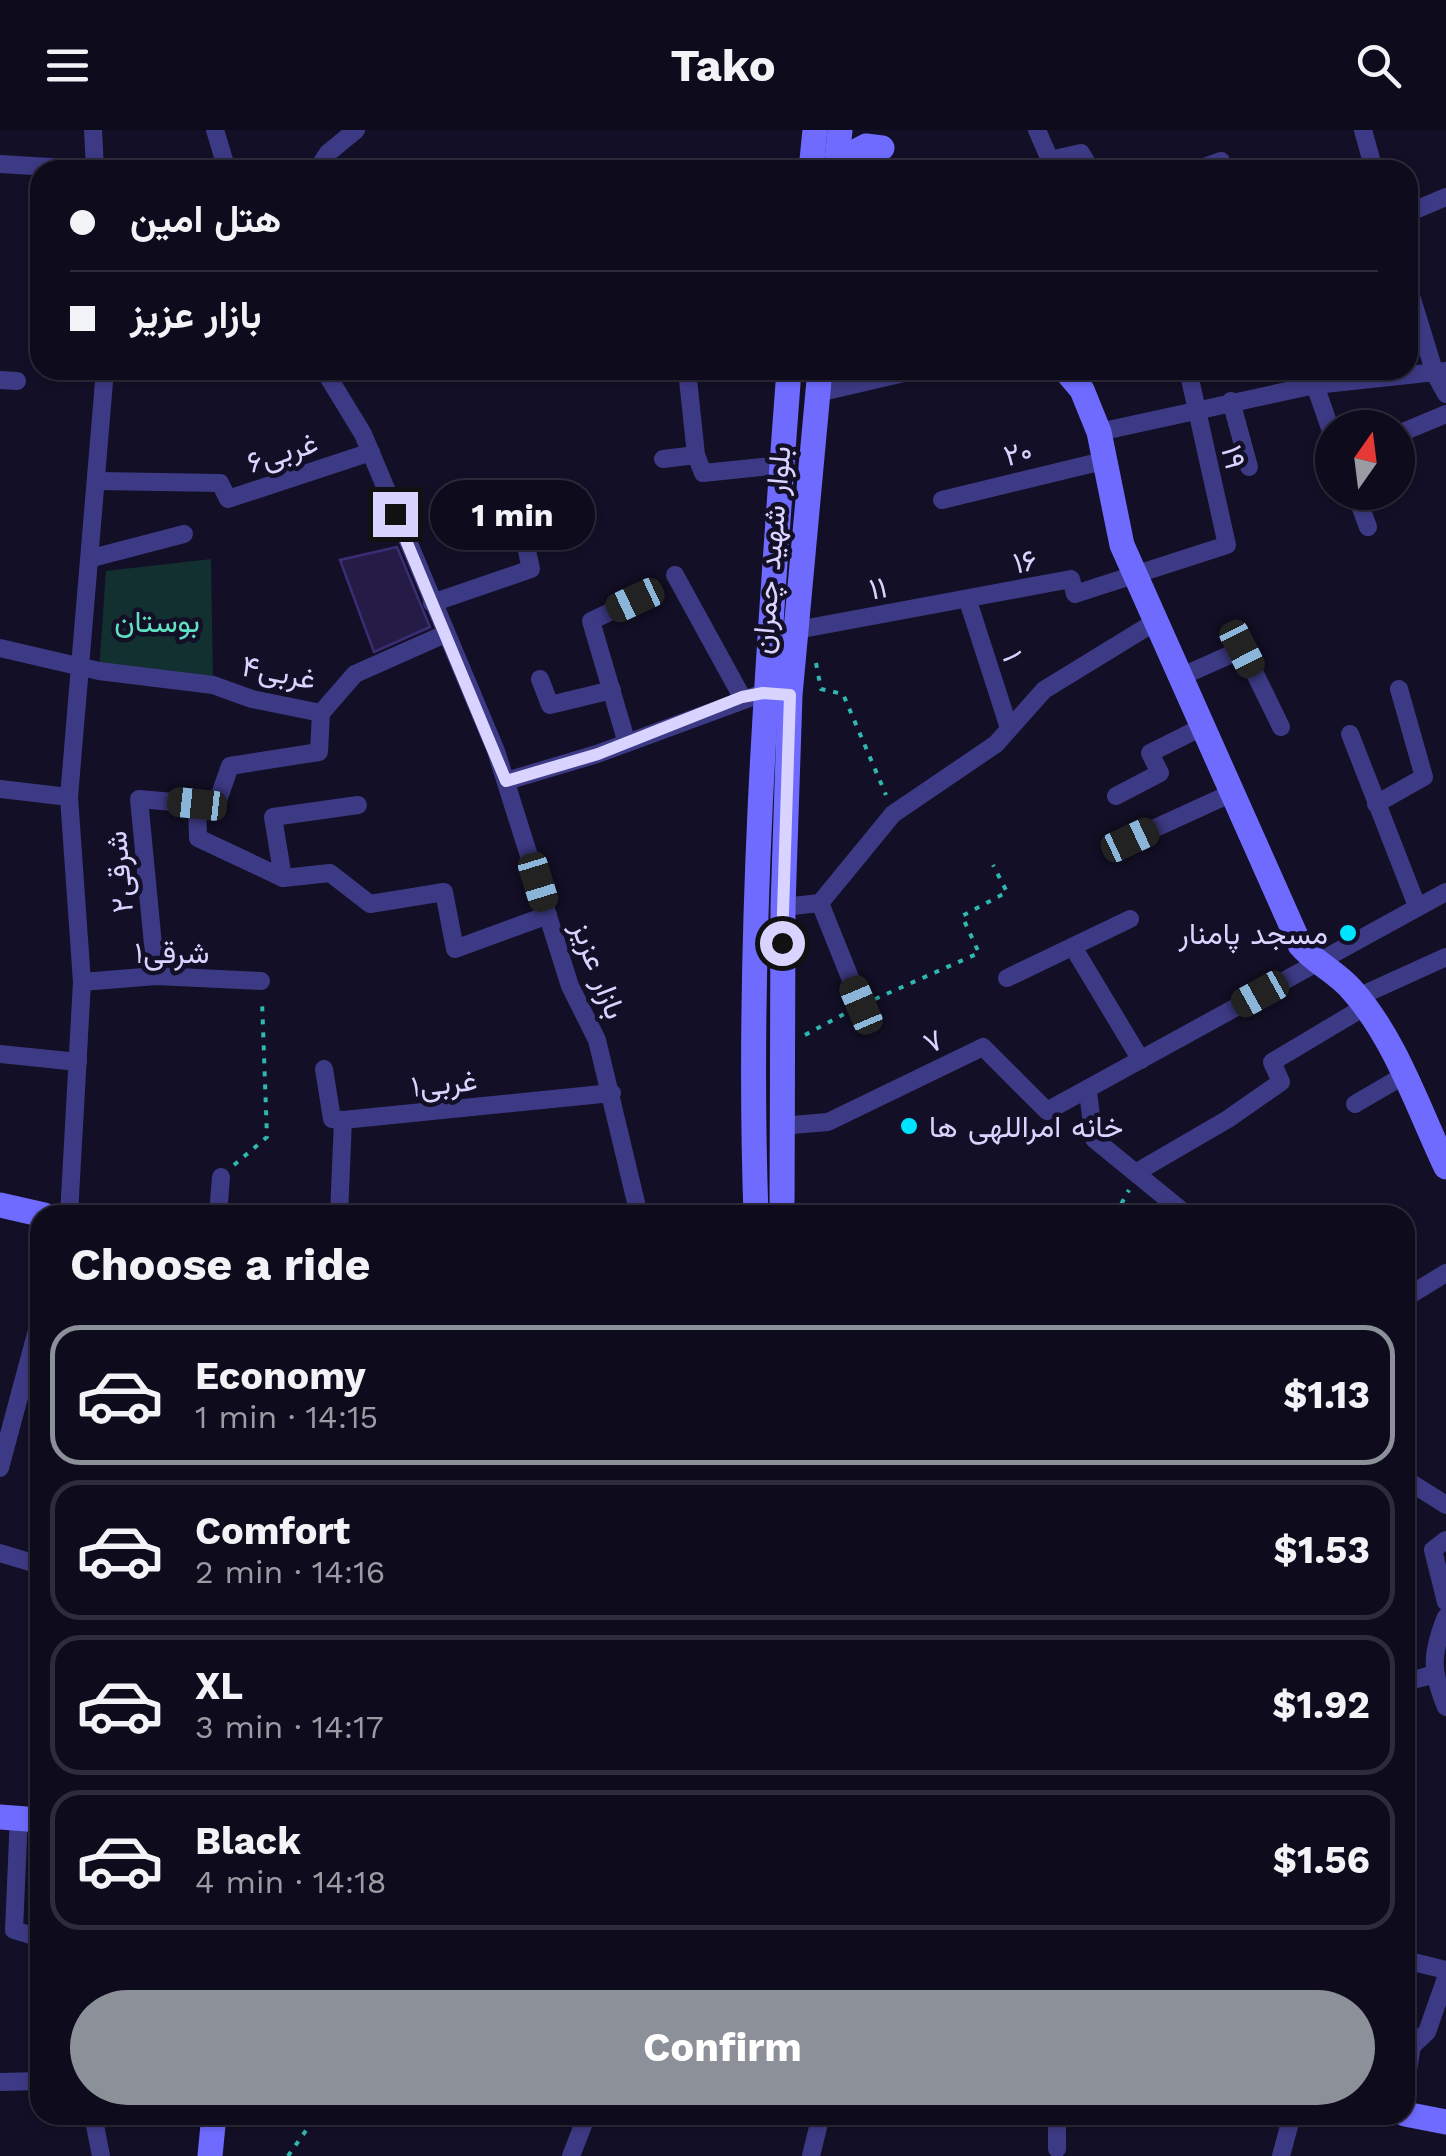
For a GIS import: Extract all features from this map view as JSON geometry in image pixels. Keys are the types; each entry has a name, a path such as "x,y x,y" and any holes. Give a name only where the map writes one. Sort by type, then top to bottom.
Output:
{"main road":[{"path":"811,160 815,130"},
{"path":"838,160 840,130"},
{"path":"846,160 877,139 891,160"},
{"name":"بلوار شهید چمران","path":"756,1205 751,1086 752,695 782,464 787,380"},
{"path":"1074,380 1082,390 1099,432 1122,546 1139,576 1300,945 1315,963 1362,1002 1446,1166"},
{"name":"بلوار شهید چمران","path":"782,1205 783,907 790,695 819,382"},
{"path":"752,695 790,695"},
{"path":"0,1205 30,1212"},
{"path":"1415,2116 1446,2122"},
{"path":"210,2156 213,2125"}],"street":[{"path":"92,130 96,160"},
{"path":"215,130 224,160"},
{"path":"323,160 356,130"},
{"path":"1037,130 1050,160 1081,153 1085,160"},
{"path":"1363,130 1371,160"},
{"path":"0,164 30,166"},
{"path":"1418,208 1446,197"},
{"path":"1418,313 1446,394"},
{"path":"70,1205 82,982 69,797 99,481 104,380"},
{"name":"بازار عزیز","path":"330,380 370,452 506,781 548,916 612,1094 637,1205"},
{"path":"688,380 696,455 703,474 782,464"},
{"name":"۱۹","path":"1139,576 1227,544 1190,380"},
{"path":"1099,432 1231,401 1363,380"},
{"path":"1315,385 1324,410"},
{"path":"1231,401 1249,467"},
{"path":"1415,427 1446,414"},
{"name":"غربی۶","path":"99,481 220,483 228,499 370,452"},
{"path":"664,460 696,455"},
{"name":"۲۰","path":"942,500 1107,460"},
{"path":"432,603 530,569 516,500"},
{"path":"1362,510 1368,527"},
{"path":"92,558 184,534"},
{"path":"506,781 598,754 626,740 752,695 674,575"},
{"name":"۱۶","path":"968,600 1071,579 1075,594 1139,576"},
{"path":"626,740 592,621 635,600"},
{"name":"۱۱","path":"796,630 968,600"},
{"name":"۱","path":"968,600 1009,728"},
{"path":"783,907 820,903 893,814 940,786 996,744 1044,690 1156,622"},
{"name":"غربی۴","path":"0,648 80,667 213,686 252,700 320,713 356,674 444,634"},
{"path":"1180,677 1242,649 1281,727"},
{"path":"540,680 550,706 612,690"},
{"path":"1376,804 1424,777 1399,689"},
{"path":"320,713 318,752 230,766 218,800 197,804 198,838 283,878 330,873 370,904 444,892 455,949 548,916"},
{"path":"1116,796 1160,773 1150,753 1202,726"},
{"path":"1350,734 1417,906"},
{"path":"0,789 69,797"},
{"path":"1130,840 1232,793"},
{"name":"شرقی۲","path":"156,976 140,799 197,804"},
{"path":"283,878 274,818 358,805"},
{"path":"1175,1205 1094,1139 1088,1092 1446,892"},
{"path":"820,903 861,1005"},
{"path":"1007,978 1130,918"},
{"path":"1073,947 1141,1060"},
{"path":"1137,1172 1281,1082 1272,1062 1362,1002 1446,956"},
{"name":"شرقی۱","path":"82,982 156,976 262,980"},
{"name":"۷","path":"780,1126 828,1122 983,1047 1047,1111 1088,1092"},
{"path":"0,1054 78,1062"},
{"path":"324,1069 332,1119 343,1120 339,1205"},
{"path":"1355,1104 1402,1076"},
{"name":"غربی۱","path":"343,1120 612,1094"},
{"path":"219,1205 221,1176"},
{"path":"1415,1292 1446,1273"},
{"path":"1,1456 30,1354"},
{"path":"1415,1486 1446,1506"},
{"path":"1446,1540 1433,1550 1446,1602"},
{"path":"0,1554 30,1562"},
{"path":"1446,1617 1432,1652 1432,1675 1446,1708"},
{"path":"1415,1679 1432,1675"},
{"path":"20,1817 14,1930 30,1935"},
{"path":"1415,1962 1446,1970"},
{"path":"1415,2043 1427,2032 1446,1978"},
{"path":"0,2082 30,2081"},
{"path":"95,2125 101,2156"},
{"path":"571,2156 583,2125"},
{"path":"812,2156 819,2125"},
{"path":"1057,2125 1057,2149"},
{"path":"1280,2156 1289,2125"}],"path":[{"path":"816,659 820,690 844,694 893,814"},
{"path":"805,1051 805,1033 978,953 962,916 1007,892 993,864"},
{"path":"221,1176 267,1136 262,980"},
{"path":"1121,1205 1137,1172"},
{"path":"288,2156 310,2125"}],"green space":[{"name":"بوستان","path":"211,559 213,685 99,671 106,571"}],"building":[{"path":"397,547 430,627 374,652 340,560"}],"place":[{"name":"مسجد پامنار","path":"1348,933"},
{"name":"خانه امراللهی ها","path":"909,1126"}],"route":[{"path":"395,514 506,781 598,754 742,697 763,693 790,695 782,943"}]}
